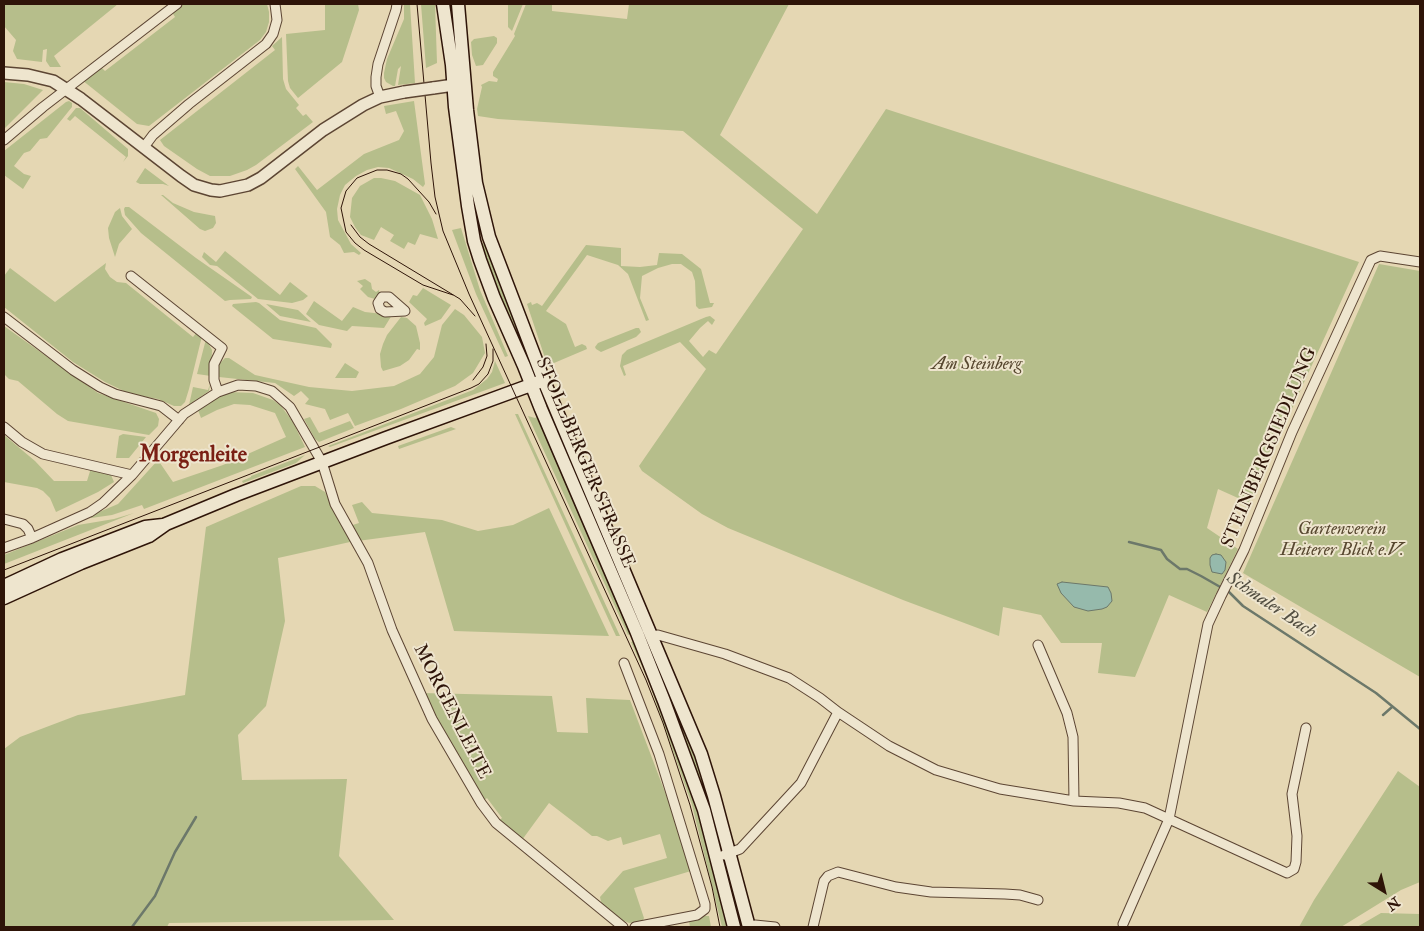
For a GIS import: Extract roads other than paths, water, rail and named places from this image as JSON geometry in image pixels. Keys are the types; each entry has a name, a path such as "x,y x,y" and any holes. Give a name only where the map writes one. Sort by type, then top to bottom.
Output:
{"main road":[{"name":"STOLLBERGER STRASSE","path":"443,4 484,222 538,383 647,658 749,927"},
{"name":"STOLLBERGER STRASSE","path":"458,4 459,84"},
{"name":"STOLLBERGER STRASSE","path":"538,383 651,636 700,754 714,796 734,927"},
{"path":"4,598 72,566 149,536 166,524 322,462 538,383"},
{"path":"4,586 62,559 145,527 166,524"}],"street":[{"path":"4,140 66,88 177,4"},
{"path":"144,147 153,135 189,104 266,44 273,34 277,20 275,4"},
{"path":"380,97 376,86 378,64 397,4"},
{"path":"4,73 45,78 66,88 181,176 194,185 211,190 231,189 248,185 261,178 322,130 380,97 459,84"},
{"name":"STEINBERGSIEDLUNG","path":"1123,924 1168,819 1208,624 1244,550 1292,432 1371,260 1380,256 1420,262"},
{"path":"132,276 222,348 214,364 214,380 218,392"},
{"path":"4,317 73,370 100,387 115,394 161,406 179,420"},
{"name":"MORGENLEITE","path":"4,548 32,538 90,512 103,503 132,475 179,420 202,401 218,392 238,385 256,386 272,391 290,407 322,462 335,504 368,563 392,630 408,667 441,737 480,803 496,823 623,927"},
{"path":"4,427 22,442 43,454 132,475"},
{"path":"4,519 23,524 28,529 32,538"},
{"path":"651,636 658,635 725,654 789,678 889,746 936,770 1000,789 1074,801 1119,803 1145,808 1287,873 1294,869 1296,862 1297,836 1292,794 1306,728"},
{"path":"1038,645 1067,713 1073,737 1074,801"},
{"path":"624,663 659,754 705,904 702,912 682,923 635,927"},
{"path":"723,855 740,849 801,783 838,712"},
{"path":"813,927 824,882 828,876 838,872 896,887 931,892 1020,895 1038,900"},
{"path":"749,927 755,925 775,927"}],"waterway":[{"name":"Schmaler Bach","path":"1129,542 1161,550 1167,559 1180,569 1187,569 1229,592 1243,606 1376,693 1420,729"},
{"name":"Schmaler Bach","path":"1383,715 1392,707"},
{"path":"132,927 155,896 175,852 196,817"}],"tram line":[{"path":"417,4 431,163 435,197 443,231 469,294 646,680 663,723 690,805 712,887 720,927"},
{"path":"436,214 429,202 408,179 401,174 387,170 377,170 357,178 346,191 341,208 346,232 364,250 423,285 453,295"},
{"path":"351,225 360,237 369,244 460,299 475,316"},
{"path":"473,380 483,367 487,356 486,344"},
{"path":"4,570 471,388 479,384 488,374 493,361 493,349"}],"district":[{"name":"Morgenleite","path":"193,456"}],"park label":[{"name":"Am Steinberg","path":"977,365"},
{"name":"Gartenverein Heiterer Blick e.V.","path":"1342,540"}]}
